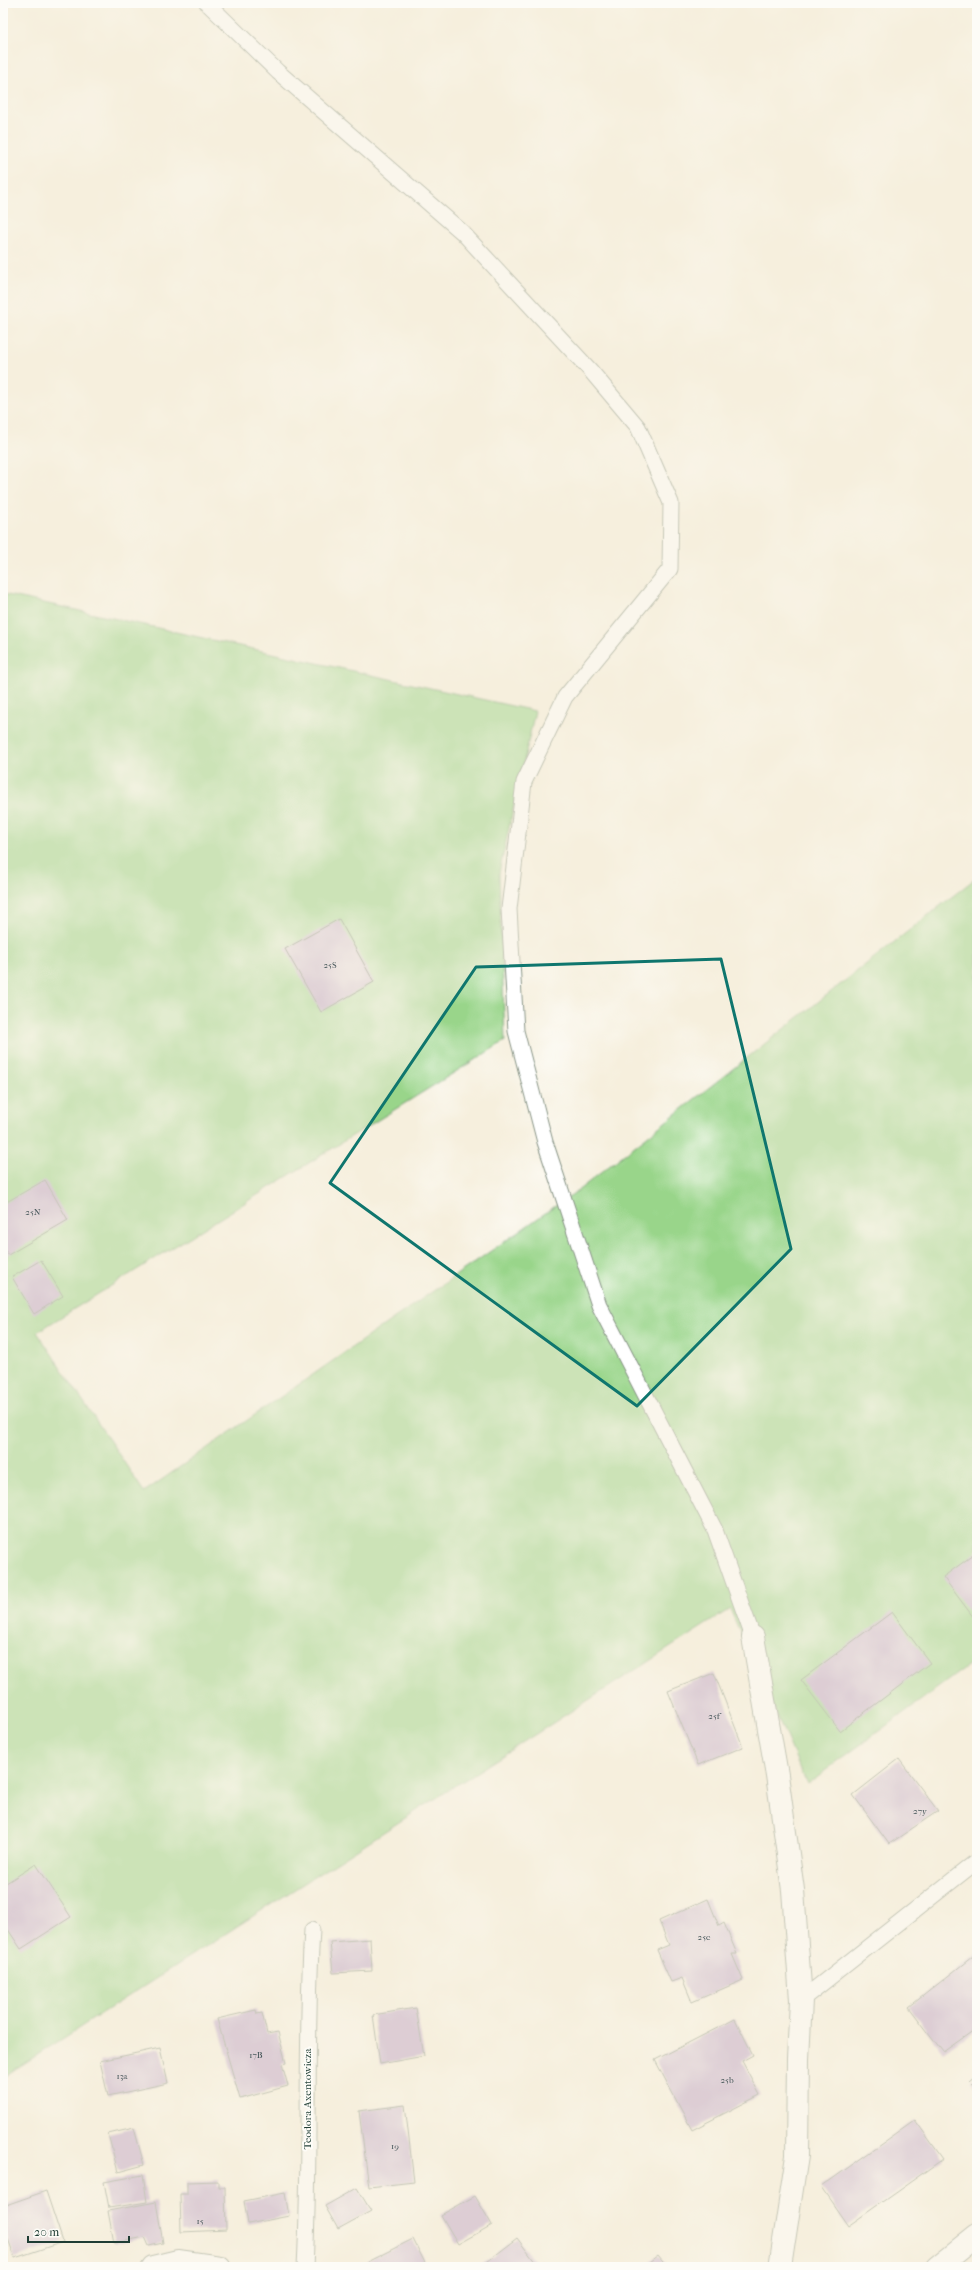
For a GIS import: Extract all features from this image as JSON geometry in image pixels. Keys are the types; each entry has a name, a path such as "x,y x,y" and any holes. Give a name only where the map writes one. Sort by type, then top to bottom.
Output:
{"street":[{"path":"753,1637 777,1775 793,1890 801,2000 798,2059 797,2156 780,2267"},
{"path":"937,2267 977,2235"},
{"path":"153,2267 178,2261 220,2267"}],"lane":[{"path":"207,3 278,72 462,232 590,370 638,427 671,503 670,569 564,696 524,782 509,909 516,1031 545,1142 599,1306 715,1530 753,1637"},
{"path":"801,2000 977,1861"},
{"name":"Teodora Axentowicza","path":"305,2267 307,2228 307,2004 312,1930"}],"highlighted area":[{"path":"721,959 791,1249 637,1406 330,1183 476,967"}],"green space":[{"path":"3,594 535,711 499,873 505,1041 37,1332 144,1492 580,1189 977,877 977,1659 807,1784 730,1609 3,2077"}],"building":[{"path":"339,919 374,982 321,1012 285,949"},
{"path":"45,1180 68,1220 8,1255 3,1246 3,1204"},
{"path":"41,1260 63,1296 34,1314 12,1277"},
{"path":"977,1552 977,1622 943,1577"},
{"path":"892,1612 930,1663 840,1731 801,1680"},
{"path":"714,1673 743,1747 698,1765 668,1691"},
{"path":"899,1759 938,1811 889,1844 853,1795"},
{"path":"36,1864 71,1917 21,1949 3,1922 3,1885"},
{"path":"708,1899 719,1926 724,1923 737,1954 732,1954 743,1980 692,2002 682,1978 671,1982 657,1950 669,1945 659,1921"},
{"path":"370,1939 372,1971 333,1973 330,1942"},
{"path":"977,1953 977,2028 943,2052 909,2007"},
{"path":"416,2008 424,2056 380,2064 373,2015"},
{"path":"256,2010 257,2014 262,2013 267,2034 278,2032 286,2063 282,2064 288,2086 240,2099 217,2019"},
{"path":"735,2019 753,2055 742,2061 760,2095 692,2130 655,2060"},
{"path":"160,2048 168,2083 108,2096 100,2061"},
{"path":"977,2075 977,2088 970,2081"},
{"path":"405,2105 414,2182 369,2187 359,2111"},
{"path":"915,2120 943,2159 848,2226 821,2187"},
{"path":"134,2128 144,2165 118,2172 108,2134"},
{"path":"143,2175 147,2202 109,2208 104,2182"},
{"path":"218,2181 218,2187 225,2187 226,2230 181,2232 180,2194 187,2194 187,2182"},
{"path":"357,2188 371,2211 338,2229 325,2206"},
{"path":"46,2191 63,2242 15,2258 3,2225 3,2206"},
{"path":"285,2193 289,2216 248,2224 244,2201"},
{"path":"475,2196 492,2225 458,2244 441,2215"},
{"path":"156,2202 163,2243 149,2246 145,2237 114,2243 108,2211"},
{"path":"517,2238 539,2267 479,2267"},
{"path":"413,2239 427,2267 369,2267 367,2262"},
{"path":"658,2256 667,2267 644,2267"}]}
